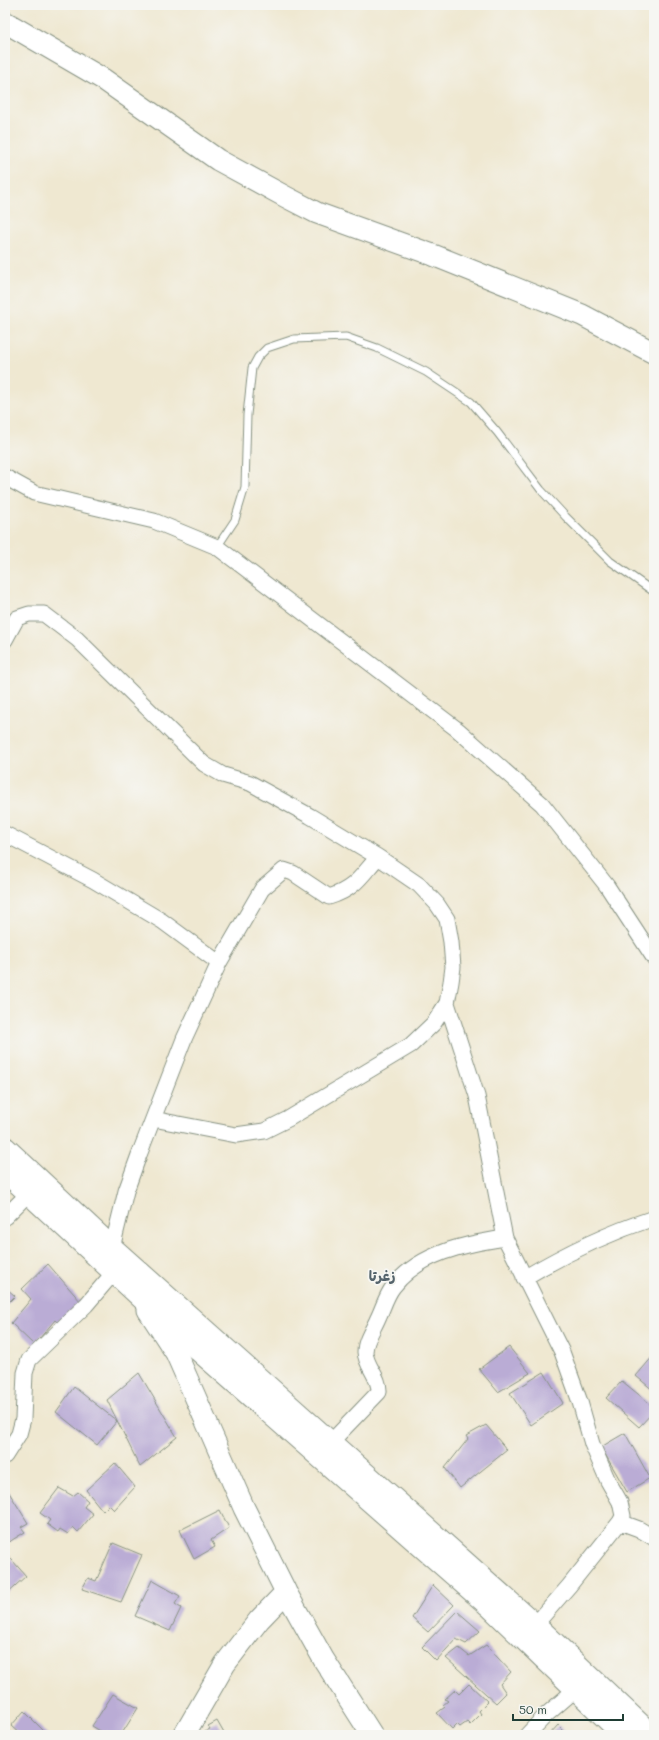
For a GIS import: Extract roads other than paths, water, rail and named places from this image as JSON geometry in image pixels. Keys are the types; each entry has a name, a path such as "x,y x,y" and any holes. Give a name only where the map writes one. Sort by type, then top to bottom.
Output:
{"main road":[{"path":"5,1148 112,1248 201,1339 492,1608 624,1735"},
{"path":"5,1171 30,1192 122,1277 330,1443 535,1625 650,1735"}],"street":[{"path":"5,22 103,79 218,160 286,198 317,213 433,255 582,315 654,353"},
{"path":"5,477 34,493 154,521 217,547 458,730 542,804 607,886 654,958"},
{"path":"5,640 17,618 29,614 44,614 76,639 204,764 223,775 250,783 310,816 378,857 419,885 437,904 447,920 453,967 448,1003 477,1096 505,1238 562,1352 580,1402 592,1444 608,1481 620,1502 623,1516 620,1522 569,1586 535,1625"},
{"path":"5,834 93,880 155,917 219,963"},
{"path":"112,1248 126,1190 184,1039 219,963 262,889 284,870 293,873 329,897 344,893 378,857"},
{"path":"153,1119 236,1136 264,1131 288,1119 411,1045 434,1023 448,1003"},
{"path":"5,1217 30,1192"},
{"path":"524,1278 571,1251 625,1227 654,1218"},
{"path":"330,1443 379,1392 380,1386 366,1357 365,1351 368,1338 392,1288 415,1267 454,1248 505,1238"},
{"path":"5,1456 19,1434 23,1420 25,1373 29,1360 86,1305 122,1277 176,1353 244,1508 286,1592 324,1660 372,1735"},
{"path":"620,1522 639,1529 654,1538"},
{"path":"184,1735 229,1658 259,1620 286,1592"},
{"path":"527,1735 546,1715 576,1689"}],"lane":[{"path":"217,547 235,520 245,487 247,415 252,368 258,357 267,348 294,339 346,337 377,348 426,372 471,402 497,432 541,490 566,517 610,561 654,592"}],"district":[{"name":"زغرتا","path":"382,1275"}]}
